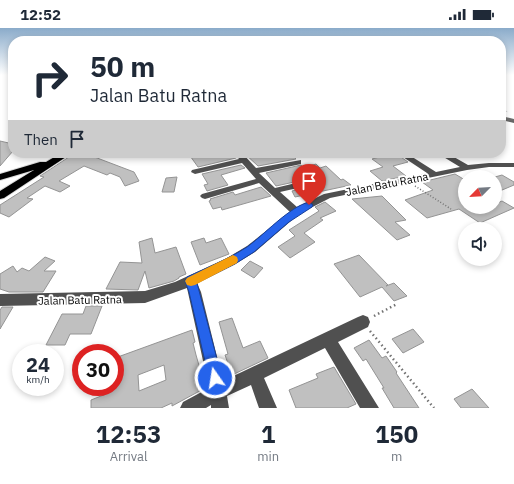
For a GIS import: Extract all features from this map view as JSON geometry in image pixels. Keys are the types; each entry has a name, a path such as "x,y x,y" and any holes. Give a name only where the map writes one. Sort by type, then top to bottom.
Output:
{"highway":[{"path":"0,177 58,159"},
{"path":"0,196 58,159"}],"street":[{"path":"410,158 435,175"},
{"path":"450,158 468,168"},
{"path":"195,172 244,160 255,171 261,180 296,212"},
{"path":"255,171 298,162"},
{"name":"Jalan Batu Ratna","path":"1,302 139,297 161,292 190,281 231,261 251,249 296,212 322,198 334,194 468,168 489,165 514,165"},
{"path":"205,196 261,180"},
{"path":"274,191 317,181"},
{"path":"190,281 195,292 219,400"},
{"path":"189,408 219,400 255,376 363,322"},
{"path":"328,339 370,408"},
{"path":"255,376 268,408"}],"path":[{"path":"407,180 451,209"},
{"path":"397,304 363,322 434,408"}],"building":[{"path":"0,141 8,143 8,157 0,166"},
{"path":"67,158 97,158 134,172 139,181 125,186 120,177 110,173 107,175 84,166 59,181 70,186 60,192 45,186 27,198 33,199 9,217 0,213 0,205 44,177 40,176"},
{"path":"192,158 236,158 198,167"},
{"path":"249,158 296,159 258,166"},
{"path":"402,158 408,162 393,166 406,176 382,181 370,171 383,167 372,159"},
{"path":"316,164 320,168 326,166 341,180 343,179 351,185 295,197 292,191 320,184 322,182 321,178 317,177 276,186 266,173 301,165 303,168"},
{"path":"241,165 245,168 221,175 228,185 207,191 204,185 208,184 202,174"},
{"path":"455,174 458,176 458,209 427,218 405,200 433,190 422,182"},
{"path":"502,175 514,182 514,185 502,190"},
{"path":"177,177 174,192 162,192 166,178"},
{"path":"261,187 271,196 222,210 221,207 213,209 209,201 211,200 210,199 233,192 235,195"},
{"path":"382,196 406,220 395,222 410,235 397,240 352,199"},
{"path":"502,201 514,208 502,213"},
{"path":"325,202 336,211 320,218 323,220 304,233 315,242 290,258 278,247 295,236 289,230 319,211 315,207"},
{"path":"466,214 500,214 482,222 478,222"},
{"path":"152,238 155,253 176,247 186,274 174,281 149,288 145,271 138,290 106,289 120,262 142,263 139,242"},
{"path":"204,238 206,243 221,238 229,254 200,265 191,242"},
{"path":"359,255 388,285 386,286 394,283 407,296 394,301 382,287 360,297 334,264"},
{"path":"45,257 55,261 44,271 56,271 43,292 9,292 0,289 0,274 13,266 17,272 22,268 29,271"},
{"path":"250,261 263,268 254,278 241,270"},
{"path":"86,306 102,306 91,334 70,334 65,345 47,344 62,314 83,314"},
{"path":"2,307 13,307 0,329 0,310"},
{"path":"232,318 243,348 260,341 268,358 232,375 225,355 228,354 219,322"},
{"path":"413,329 424,342 403,353 392,339"},
{"path":"192,330 196,355 207,387 172,406 172,403 161,408 91,408 91,400 101,396 124,396 124,355","holes":["164,365 166,380 139,391 138,375"]},
{"path":"369,340 382,358 386,356 419,408 394,408 382,388 384,388 366,359 363,361 354,348"},
{"path":"334,367 356,404 347,408 296,408 289,390 318,378 316,374"},
{"path":"472,389 489,408 461,408 454,399"}],"slow traffic":[{"path":"191,281 233,260"}],"route":[{"path":"215,378 195,292 190,281 231,261 251,249 296,212 309,205"}]}
